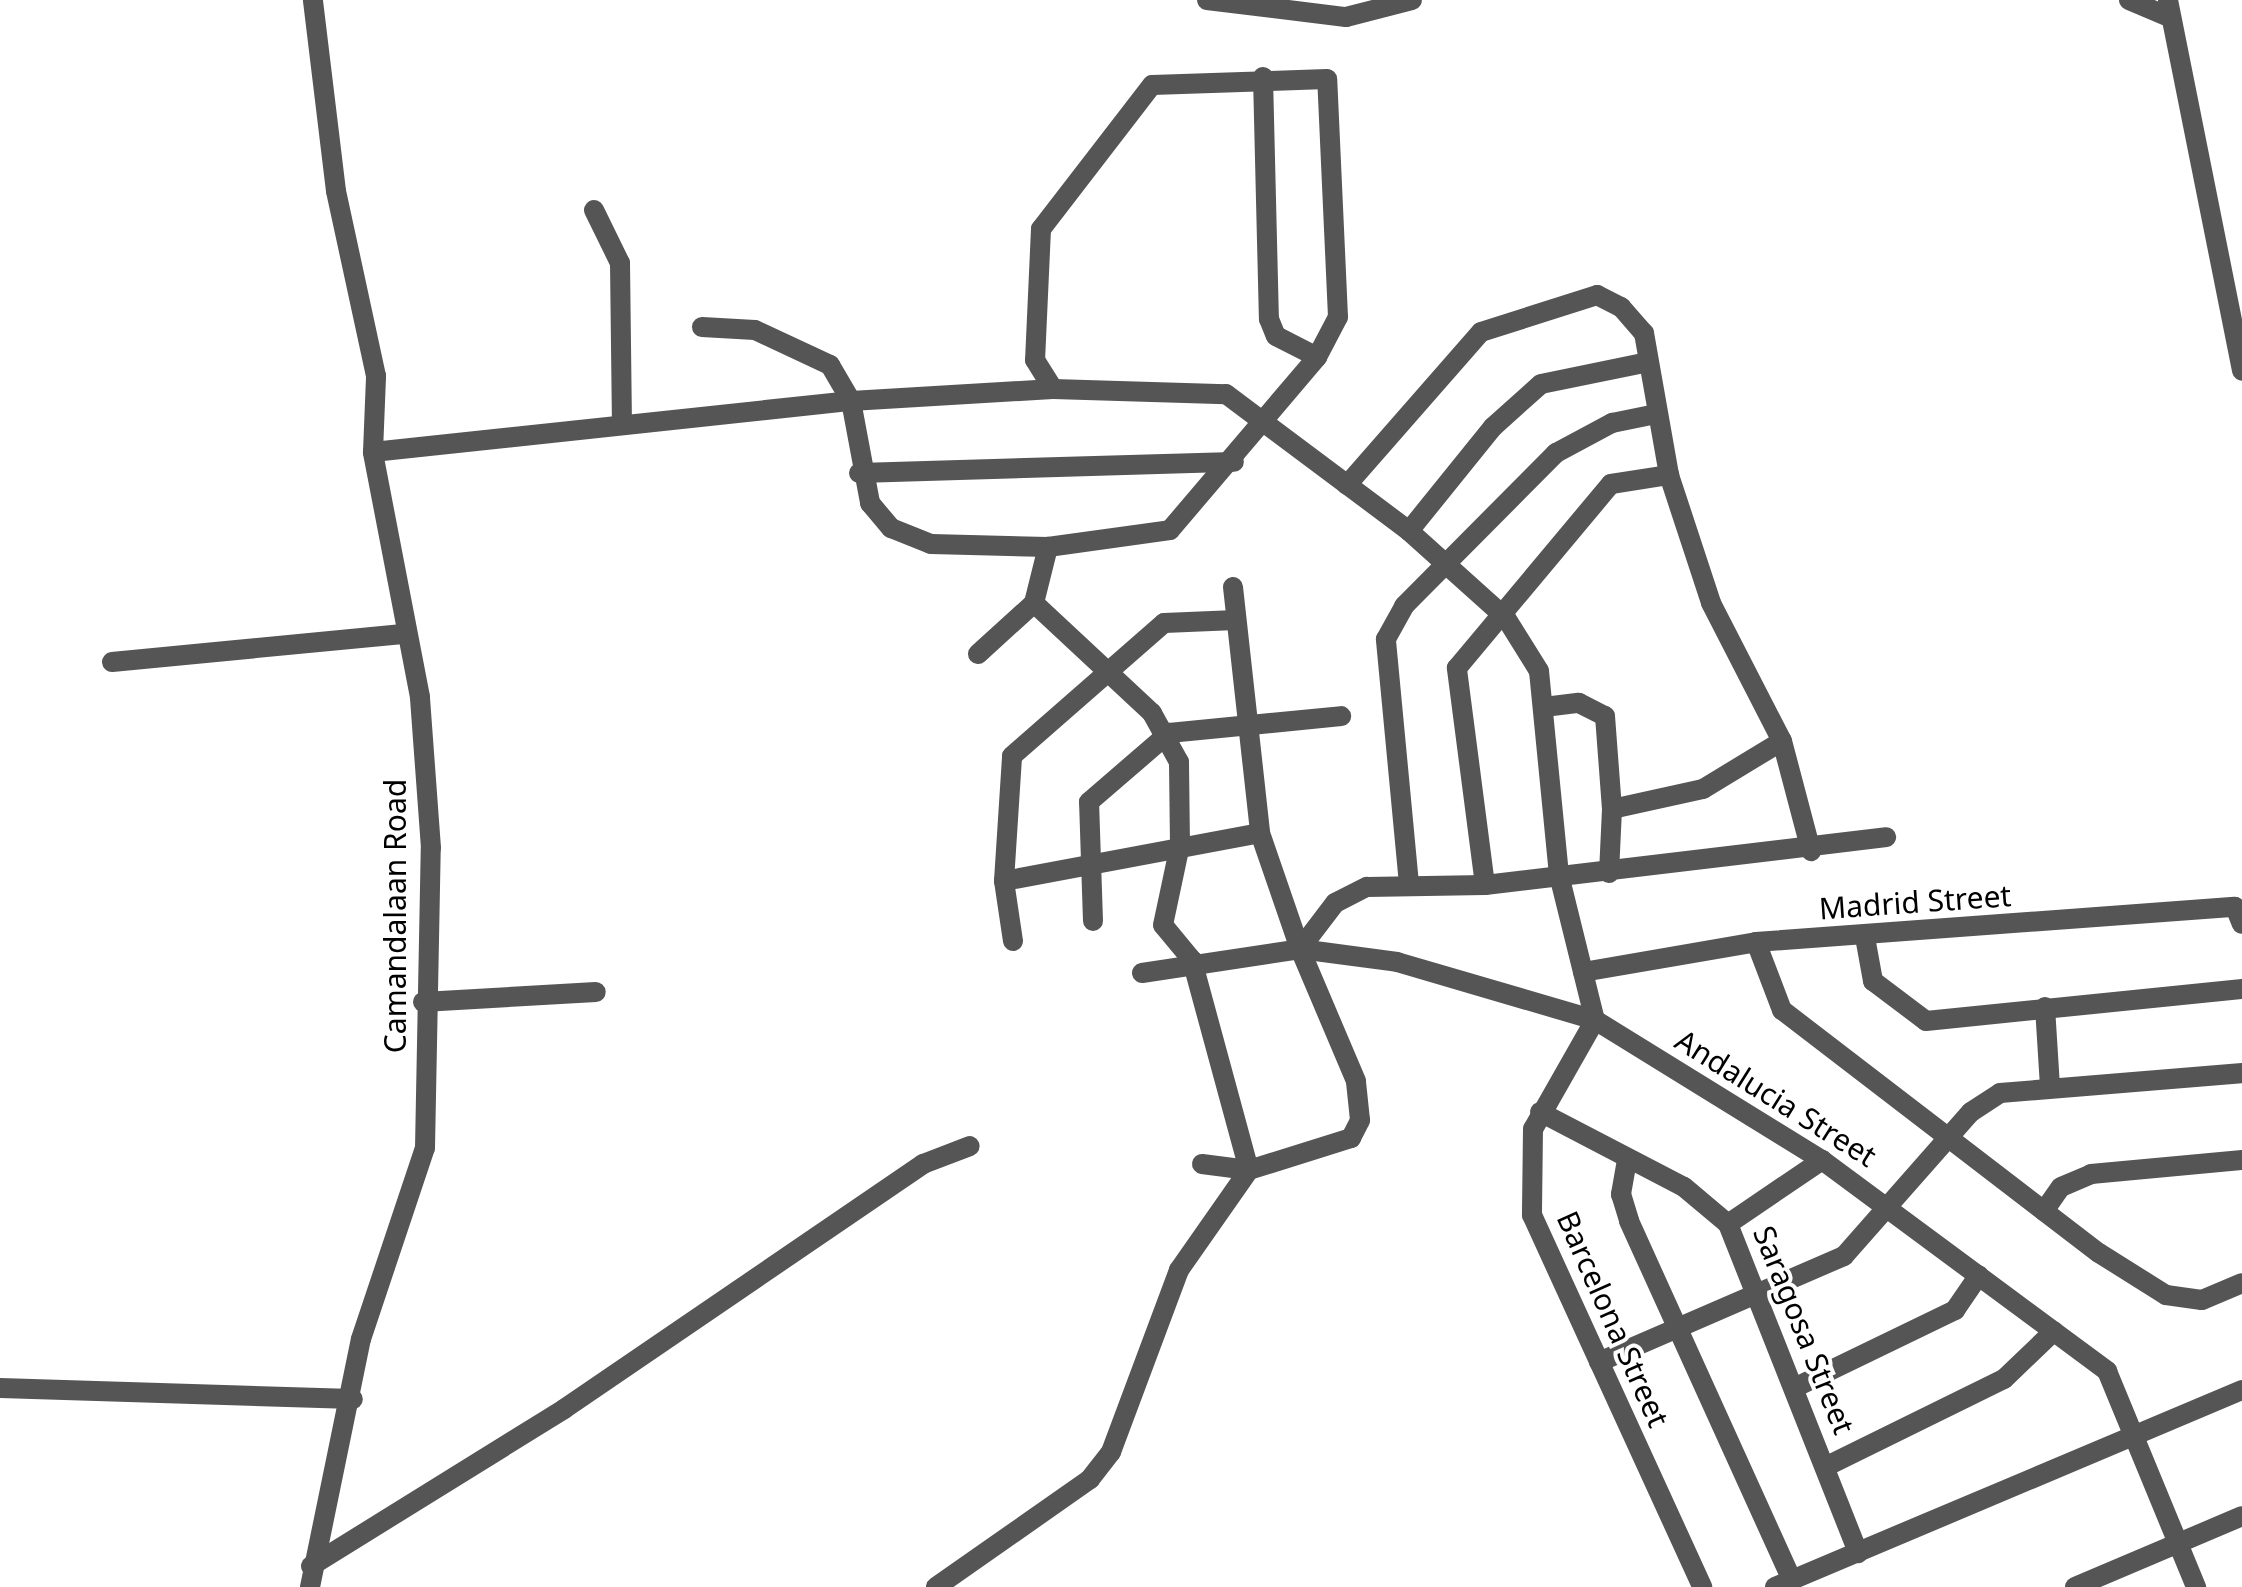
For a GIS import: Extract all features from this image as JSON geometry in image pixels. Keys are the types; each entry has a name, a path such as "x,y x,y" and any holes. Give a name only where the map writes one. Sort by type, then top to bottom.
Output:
{"street":[{"name":"Camandalaan Road","path":"310,1576 353,1399 361,1338 426,1148 422,1002 431,848 420,697 403,634 374,452 376,376 336,191 313,0"},
{"path":"1206,0 1346,17 1412,0"},
{"path":"2130,0 2168,8 2242,372"},
{"path":"1263,77 1268,318 1276,336 1317,357"},
{"path":"702,328 796,344 830,365 851,401 859,473 891,528 931,544 1048,547 1170,530 1234,462 1317,357 1338,317 1327,79 1263,77 1152,84 1040,229 1036,360 1053,389"},
{"path":"594,210 620,263 622,424"},
{"path":"1347,485 1481,332 1597,295 1644,333 1669,474 1710,603 1782,741 1811,851"},
{"path":"1409,531 1493,427 1541,384 1648,362"},
{"path":"374,452 851,401 1053,389 1226,394 1266,418 1314,462 1409,531 1506,618 1538,672 1559,876 1595,1020"},
{"path":"1409,884 1386,639 1404,606 1449,568 1556,453 1612,423 1656,414"},
{"path":"859,473 1234,462"},
{"path":"1485,886 1457,668 1506,618 1611,484 1669,474"},
{"path":"978,654 1034,603 1048,547"},
{"path":"1202,1164 1249,1170 1351,1138 1360,1120 1338,1021 1300,948 1260,834 1233,587"},
{"path":"1034,603 1104,677 1169,733 1180,845 1164,925 1192,960 1249,1170"},
{"path":"1013,941 1004,881 1012,756 1164,623 1236,620"},
{"path":"112,662 403,634"},
{"path":"1544,707 1580,704 1605,716 1612,808 1609,873"},
{"path":"1093,921 1088,802 1169,733 1246,721 1341,716"},
{"path":"1612,808 1703,789 1782,741"},
{"path":"1004,881 1180,845 1260,834"},
{"path":"1300,948 1335,902 1367,887 1485,886 1811,851 1886,837"},
{"name":"Madrid Street","path":"1583,972 1756,942 1864,937 2234,906 2242,924"},
{"path":"1864,937 1873,981 1926,1022 2242,989"},
{"path":"1756,942 1782,1010 2044,1211 2166,1295 2202,1300 2241,1285"},
{"name":"Andalucia Street","path":"1142,973 1192,960 1300,948 1397,962 1595,1020 1822,1160 2107,1370 2196,1587"},
{"path":"422,1002 596,992"},
{"path":"2045,1007 2050,1087"},
{"name":"Barcelona Street","path":"1595,1020 1540,1112 1526,1164 1532,1214 1702,1587"},
{"path":"1599,1362 1755,1298 1844,1256 1948,1137 2000,1094 2242,1073"},
{"name":"Saragosa Street","path":"1540,1112 1713,1205 1728,1224 1755,1298 1827,1466 1858,1553"},
{"path":"310,1576 564,1409 923,1164 970,1146"},
{"path":"1627,1160 1620,1194 1673,1329 1783,1583 2242,1390"},
{"path":"1728,1224 1822,1160"},
{"path":"2044,1211 2061,1187 2091,1174 2242,1160"},
{"path":"936,1587 1090,1479 1111,1452 1179,1270 1249,1170"},
{"path":"1794,1388 1955,1310 1980,1275"},
{"path":"1827,1466 2004,1379 2054,1331"},
{"path":"0,1388 353,1399"},
{"path":"2076,1587 2242,1516"}]}
